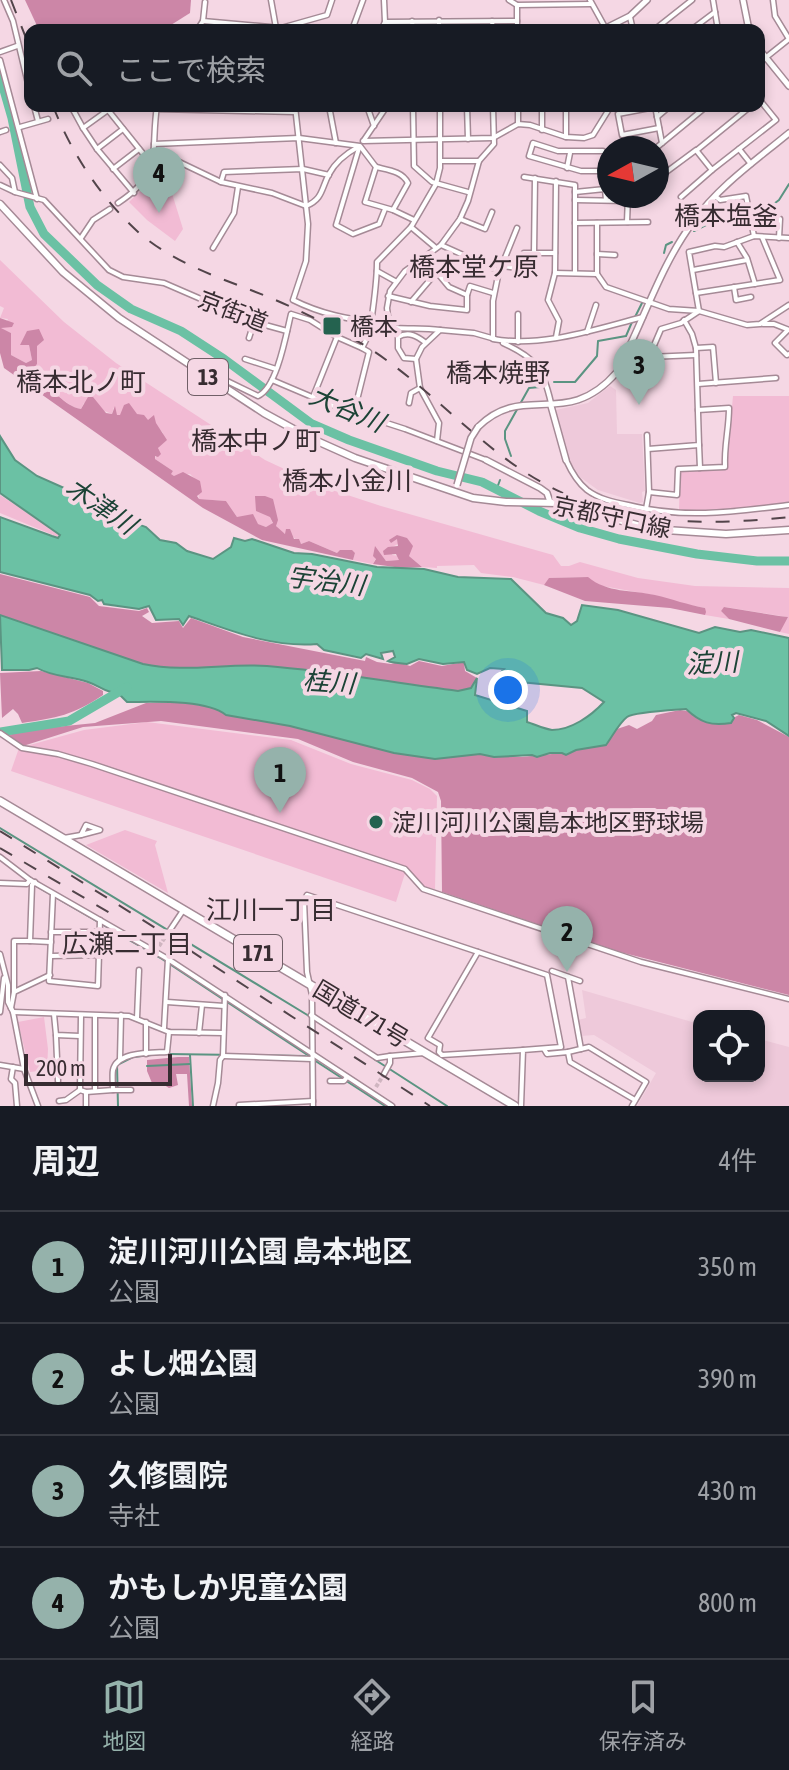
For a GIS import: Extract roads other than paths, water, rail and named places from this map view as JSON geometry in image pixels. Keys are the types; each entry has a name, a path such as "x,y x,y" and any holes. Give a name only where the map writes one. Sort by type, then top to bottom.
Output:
{"highway":[{"name":"国道171号","path":"0,801 518,1106"}],"main road":[{"name":"京都守口線","path":"0,204 63,272 119,318 222,386 308,437 355,458 456,488 483,500 550,502 651,529 726,534 789,530"}],"street":[{"path":"4,0 13,21 24,71"},
{"path":"271,0 278,24"},
{"path":"297,24 327,15 332,0"},
{"path":"354,24 363,0"},
{"path":"384,0 385,22 517,21 517,5"},
{"path":"509,0 517,5"},
{"path":"615,24 630,16 647,0"},
{"path":"662,24 692,0"},
{"path":"713,0 717,24"},
{"path":"743,0 748,24"},
{"path":"773,0 775,16 789,39 766,58 789,86"},
{"path":"201,24 205,2"},
{"path":"517,5 524,2 591,2 603,24"},
{"path":"699,24 715,12"},
{"path":"630,16 632,24"},
{"path":"203,21 232,24"},
{"path":"0,52 17,46"},
{"path":"0,60 37,199"},
{"path":"681,197 776,120 765,106"},
{"path":"36,112 38,121"},
{"path":"74,112 97,149 134,193"},
{"path":"83,128 101,112"},
{"path":"109,112 153,166"},
{"path":"118,203 134,193 153,166 157,112"},
{"path":"295,112 308,224 306,261 293,300 335,317 389,326 474,333 529,355 540,368 571,473 588,491 602,499 646,509 702,515 789,505"},
{"path":"330,112 336,143"},
{"path":"369,112 374,126"},
{"path":"353,234 336,225 362,144 383,112"},
{"path":"413,112 414,166 436,184 469,192"},
{"path":"371,323 379,258 411,227 436,184 441,161 440,112"},
{"path":"467,112 468,139"},
{"path":"389,326 388,296 395,281 439,246 460,219 479,161 492,149 493,112"},
{"path":"518,112 518,124"},
{"path":"542,112 542,130"},
{"path":"566,112 566,137"},
{"path":"154,147 299,138 362,144 493,138 518,124 566,137 593,135 607,112"},
{"path":"629,112 618,114 622,135 659,128"},
{"path":"656,112 661,136"},
{"path":"657,117 663,112"},
{"path":"669,137 700,112"},
{"path":"669,170 744,112"},
{"path":"17,127 48,119"},
{"path":"97,149 123,129"},
{"path":"0,132 6,130"},
{"path":"456,488 468,446 478,427 493,414 510,406 551,406 583,400 607,384 617,372 637,318 650,301 692,223 715,196 789,133"},
{"path":"597,151 570,153 533,143 529,156 567,168 597,170"},
{"path":"362,144 376,167 397,172 408,183 393,210"},
{"path":"154,147 221,182 272,193 306,206 319,199 339,161 362,144"},
{"path":"113,169 139,149"},
{"path":"739,149 751,164"},
{"path":"696,150 712,170"},
{"path":"567,168 570,153"},
{"path":"441,161 479,161"},
{"path":"0,165 12,178 17,193"},
{"path":"376,167 364,200 367,204 393,210 414,220"},
{"path":"221,182 224,172 303,169 329,175"},
{"path":"524,177 575,185 575,273"},
{"path":"534,253 535,178"},
{"path":"556,181 555,273 548,300 559,321 556,337"},
{"name":"京街道","path":"0,185 44,200 116,275 169,284 254,322 287,331 272,380 263,395 258,396 227,381 222,386"},
{"path":"213,248 234,213 238,187"},
{"path":"575,192 597,190"},
{"path":"715,196 720,200 746,196 754,236"},
{"path":"575,200 597,201"},
{"path":"626,223 627,208"},
{"path":"81,238 93,220 110,209"},
{"path":"349,243 353,234 379,224 385,209"},
{"path":"460,219 485,229 492,212"},
{"path":"752,221 780,219 779,238"},
{"path":"575,223 648,222"},
{"path":"597,223 597,274 606,287 669,309 699,311 747,325 774,324 788,330 775,343 789,354"},
{"path":"308,224 318,225"},
{"path":"411,227 439,246 501,269 525,269"},
{"path":"493,339 494,294 517,228"},
{"path":"689,252 724,247 754,236 789,238"},
{"path":"696,293 780,280 762,237"},
{"path":"737,242 755,284"},
{"path":"678,245 689,252 699,311"},
{"path":"524,253 555,253"},
{"path":"597,254 615,255"},
{"path":"693,270 747,260"},
{"path":"417,265 435,274 449,287 467,295"},
{"path":"377,271 395,281"},
{"path":"555,273 597,274"},
{"path":"411,302 435,274"},
{"path":"388,296 467,310 470,286 494,294"},
{"path":"734,287 736,300 751,297"},
{"path":"587,332 596,305"},
{"path":"760,324 789,305"},
{"path":"696,355 649,357 661,329 699,311"},
{"path":"287,331 291,314 310,320 369,352 354,412"},
{"path":"518,314 518,342"},
{"path":"493,339 518,342 556,337 637,318"},
{"path":"684,320 696,348 700,468"},
{"path":"249,338 254,322"},
{"path":"437,441 439,423 420,388 416,359 426,343 440,330"},
{"path":"416,359 404,358 398,348 398,337 411,334 426,343"},
{"path":"313,397 337,337"},
{"path":"362,348 366,340"},
{"path":"696,348 713,347 716,383"},
{"path":"245,359 276,369"},
{"path":"698,384 776,378"},
{"path":"272,380 486,460 540,488 547,493 550,502"},
{"path":"409,403 411,393 420,388"},
{"path":"649,492 677,495 678,469 725,467 724,439 729,430 729,408 698,410"},
{"path":"646,509 649,492 647,435"},
{"path":"648,449 699,445"},
{"path":"0,733 22,748 92,764 405,869 423,889 580,942 658,966 789,999"},
{"path":"64,838 81,835 86,825 107,833"},
{"path":"0,857 100,925 155,952 225,1001 312,1052 346,1079 392,1106"},
{"path":"0,883 27,884 32,881"},
{"path":"30,941 32,881"},
{"path":"53,895 49,981 98,986 100,925"},
{"path":"239,1105 313,1104 304,901 307,895 478,952 547,975 561,1047 441,1058 440,1045 428,1038 478,952"},
{"path":"170,930 184,909"},
{"path":"51,932 100,925"},
{"path":"12,1010 14,941 51,942"},
{"path":"155,952 159,946"},
{"path":"0,954 24,1069 38,1106"},
{"path":"51,956 99,955"},
{"path":"120,1059 167,1052 168,962"},
{"path":"137,1018 139,970"},
{"path":"0,1012 3,971"},
{"path":"552,971 580,981"},
{"path":"14,992 50,975"},
{"path":"568,977 581,1049"},
{"path":"166,1002 202,1005 225,1001"},
{"path":"213,1106 223,1056 225,1001"},
{"path":"199,1033 202,1005"},
{"path":"12,1010 121,1015 166,1030 223,1033"},
{"path":"54,1014 58,1081"},
{"path":"81,1015 86,1106"},
{"path":"113,1090 113,1069 120,1059 121,1015"},
{"path":"95,1016 95,1089"},
{"path":"311,1017 377,1058 426,1053"},
{"path":"146,1022 146,1054"},
{"path":"56,1035 80,1036"},
{"path":"544,1049 547,1054 589,1047 646,1082 632,1106"},
{"path":"518,1106 523,1050"},
{"path":"568,1052 570,1062 635,1100"},
{"path":"223,1056 312,1059"},
{"path":"384,1074 390,1056"},
{"path":"0,1065 24,1069"},
{"path":"13,1067 11,1079 15,1083 17,1106"},
{"path":"330,1081 346,1079"},
{"path":"372,1093 376,1087"},
{"path":"59,1101 95,1089 131,1090"}],"water":[{"path":"0,436 15,460 37,476 73,492 106,513 146,527 160,540 176,543 187,551 213,559 231,547 234,538 252,539 294,553 377,567 424,569 458,577 511,579 546,613 563,618 571,625 577,621 582,605 618,610 699,633 715,627 789,638 789,736 766,721 736,713 732,715 731,723 718,724 697,718 686,709 631,715 621,723 606,745 576,750 566,755 550,753 537,757 494,757 480,754 435,759 394,753 290,726 226,715 205,706 178,702 127,702 118,693 37,668 2,670 0,615 159,667 267,666 458,691 471,688 477,678 475,695 527,711 527,722 552,730 580,721 604,702 582,688 509,681 498,676 504,669 490,668 477,674 467,670 464,662 443,664 419,659 407,664 388,661 395,657 393,651 381,653 383,659 366,654 361,658 324,650 317,644 300,645 251,637 189,616 183,625 179,619 156,620 149,606 139,609 104,604 90,595 0,572 0,517 58,538 60,535 0,493"}],"waterway":[{"name":"大谷川","path":"0,76 30,207 44,234 97,285 131,309 181,331 312,424 437,471 482,482 580,528 697,554 757,561 789,561"},
{"path":"694,231 712,222 732,221 766,210 779,200 789,184"},
{"path":"664,253 666,245 672,242"},
{"path":"635,317 642,303"},
{"path":"554,382 575,382 597,356 598,341 626,336 632,322"},
{"path":"511,456 505,431 529,388 540,387"},
{"path":"497,488 500,480"},
{"path":"0,732 69,721 127,687"},
{"path":"0,828 309,1016"},
{"path":"36,886 162,959 309,1056"},
{"path":"118,1106 117,1065 133,1057 161,1054"},
{"path":"168,1054 305,1056"},
{"path":"190,1055 193,1106"},
{"path":"374,1059 447,1106"},
{"path":"314,1060 385,1106"},
{"path":"147,1066 190,1064"}],"tunnel":[{"path":"159,946 170,930"},
{"path":"376,1087 384,1074"}],"railway":[{"path":"11,0 24,33"},
{"path":"56,112 78,157 99,189 151,243 182,261 291,307 364,345 392,364 494,450 549,486 606,508 657,518 709,522 789,517"},
{"path":"0,831 430,1106"},
{"path":"0,848 120,919"}],"place":[{"name":"かもしか児童公園","path":"159,213"},
{"name":"橋本","path":"332,326"},
{"name":"久修園院","path":"639,405"},
{"name":"淀川河川公園 島本地区","path":"280,813"},
{"name":"淀川河川公園島本地区野球場","path":"376,822"},
{"name":"よし畑公園","path":"567,972"}],"district":[{"name":"橋本塩釜","path":"726,216"},
{"name":"橋本堂ケ原","path":"474,267"},
{"name":"橋本焼野","path":"498,373"},
{"name":"橋本北ノ町","path":"81,382"},
{"name":"橋本中ノ町","path":"256,441"},
{"name":"橋本小金川","path":"347,481"},
{"name":"江川一丁目","path":"271,910"},
{"name":"広瀬二丁目","path":"127,944"}],"water label":[{"name":"木津川","path":"101,506"},
{"name":"宇治川","path":"326,581"},
{"name":"淀川","path":"712,663"},
{"name":"桂川","path":"329,682"}]}
